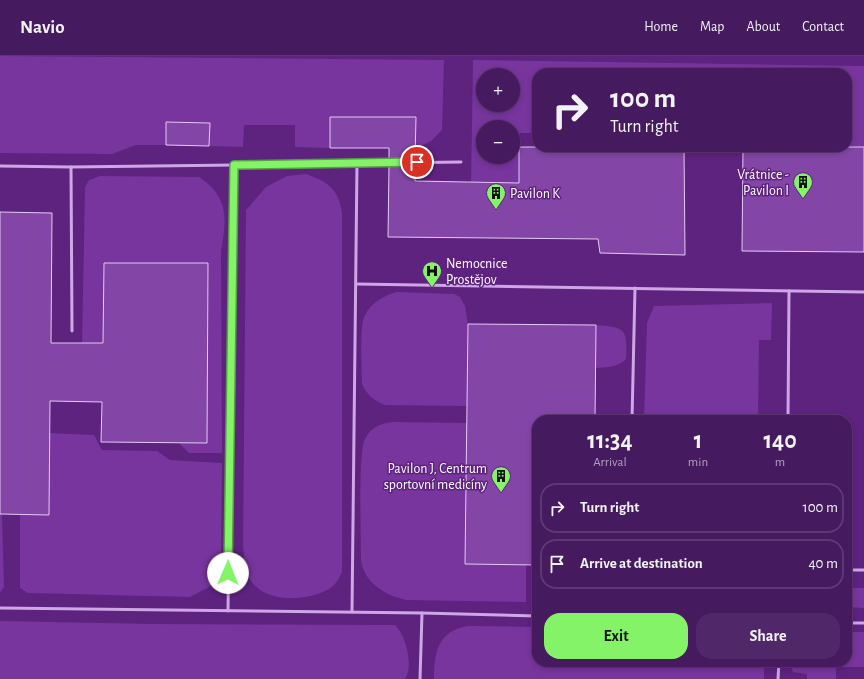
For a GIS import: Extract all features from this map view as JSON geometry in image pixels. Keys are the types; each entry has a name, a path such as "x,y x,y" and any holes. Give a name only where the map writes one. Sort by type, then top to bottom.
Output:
{"lane":[{"path":"0,166 71,168 461,162"},
{"path":"352,612 357,163"},
{"path":"228,611 234,165"},
{"path":"71,168 72,331"},
{"path":"356,284 864,292"},
{"path":"632,415 635,288"},
{"path":"788,415 789,291"},
{"path":"852,570 864,570"},
{"path":"0,608 422,613 532,616"},
{"path":"420,679 422,613"},
{"path":"852,623 864,623"},
{"path":"778,679 779,667"}],"shaded area":[{"path":"0,56 444,60 442,130 431,141 415,149 330,117 330,148 295,147 295,125 244,125 243,147 209,146 210,123 167,122 166,145 136,145 112,154 0,153"},
{"path":"473,60 864,66 864,147 852,147 852,68 532,68 532,133 520,133 520,120 476,120 476,164 519,164 519,183 471,182"},
{"path":"306,174 326,183 331,187 338,197 342,212 342,572 329,589 310,596 288,598 267,594 251,581 246,569 243,545 246,210 266,187 287,176"},
{"path":"100,176 199,177 216,192 221,201 225,218 221,251 222,453 189,453 179,443 207,442 208,263 104,263 103,343 82,343 85,187 89,180"},
{"path":"397,292 454,294 460,297 465,306 468,324 467,406 385,405 377,402 364,388 362,384 361,348 362,328 365,315 378,300"},
{"path":"772,303 771,340 759,340 758,415 644,415 647,323 654,306"},
{"path":"596,325 613,327 623,332 626,341 626,359 623,362 612,366 595,368"},
{"path":"392,422 467,423 465,564 526,565 526,602 406,600 383,591 366,575 361,560 360,516 361,460 363,447 367,435 373,429 380,425"},
{"path":"49,433 94,435 102,450 157,451 170,460 222,463 221,568 209,587 190,597 28,593 20,588 20,514"},
{"path":"0,514 2,514 4,587 0,593"},
{"path":"852,588 864,588 864,608 852,607"},
{"path":"0,621 153,624 395,625 402,636 408,651 409,667 408,674 405,679 0,679"},
{"path":"468,626 532,627 532,667 764,667 764,679 434,679 435,660 440,644 450,633"},
{"path":"852,632 864,632 864,667 852,667"},
{"path":"791,667 836,667 836,679 807,679 807,674 793,672"}],"building":[{"path":"330,117 416,117 415,160 389,160 389,148 330,148"},
{"path":"166,122 210,123 209,146 166,145"},
{"name":"Pavilon K","path":"520,147 532,147 532,152 684,152 685,255 600,253 598,239 388,237 389,166 415,166 415,181 519,183"},
{"name":"Vrátnice - Pavilon I","path":"852,147 864,147 864,252 742,251 743,152 852,152"},
{"path":"0,212 52,213 51,343 103,343 104,263 208,263 207,443 101,442 102,402 50,401 49,515 0,514"},
{"name":"Pavilon J, Centrum sportovní medicíny","path":"468,324 596,325 595,415 532,415 532,565 465,564"}],"place":[{"name":"Vrátnice - Pavilon I","path":"803,199"},
{"name":"Pavilon K","path":"496,210"},
{"name":"Nemocnice Prostějov","path":"432,288"},
{"name":"Pavilon J, Centrum sportovní medicíny","path":"501,493"}],"route":[{"path":"228,573 234,165 417,162"}]}
